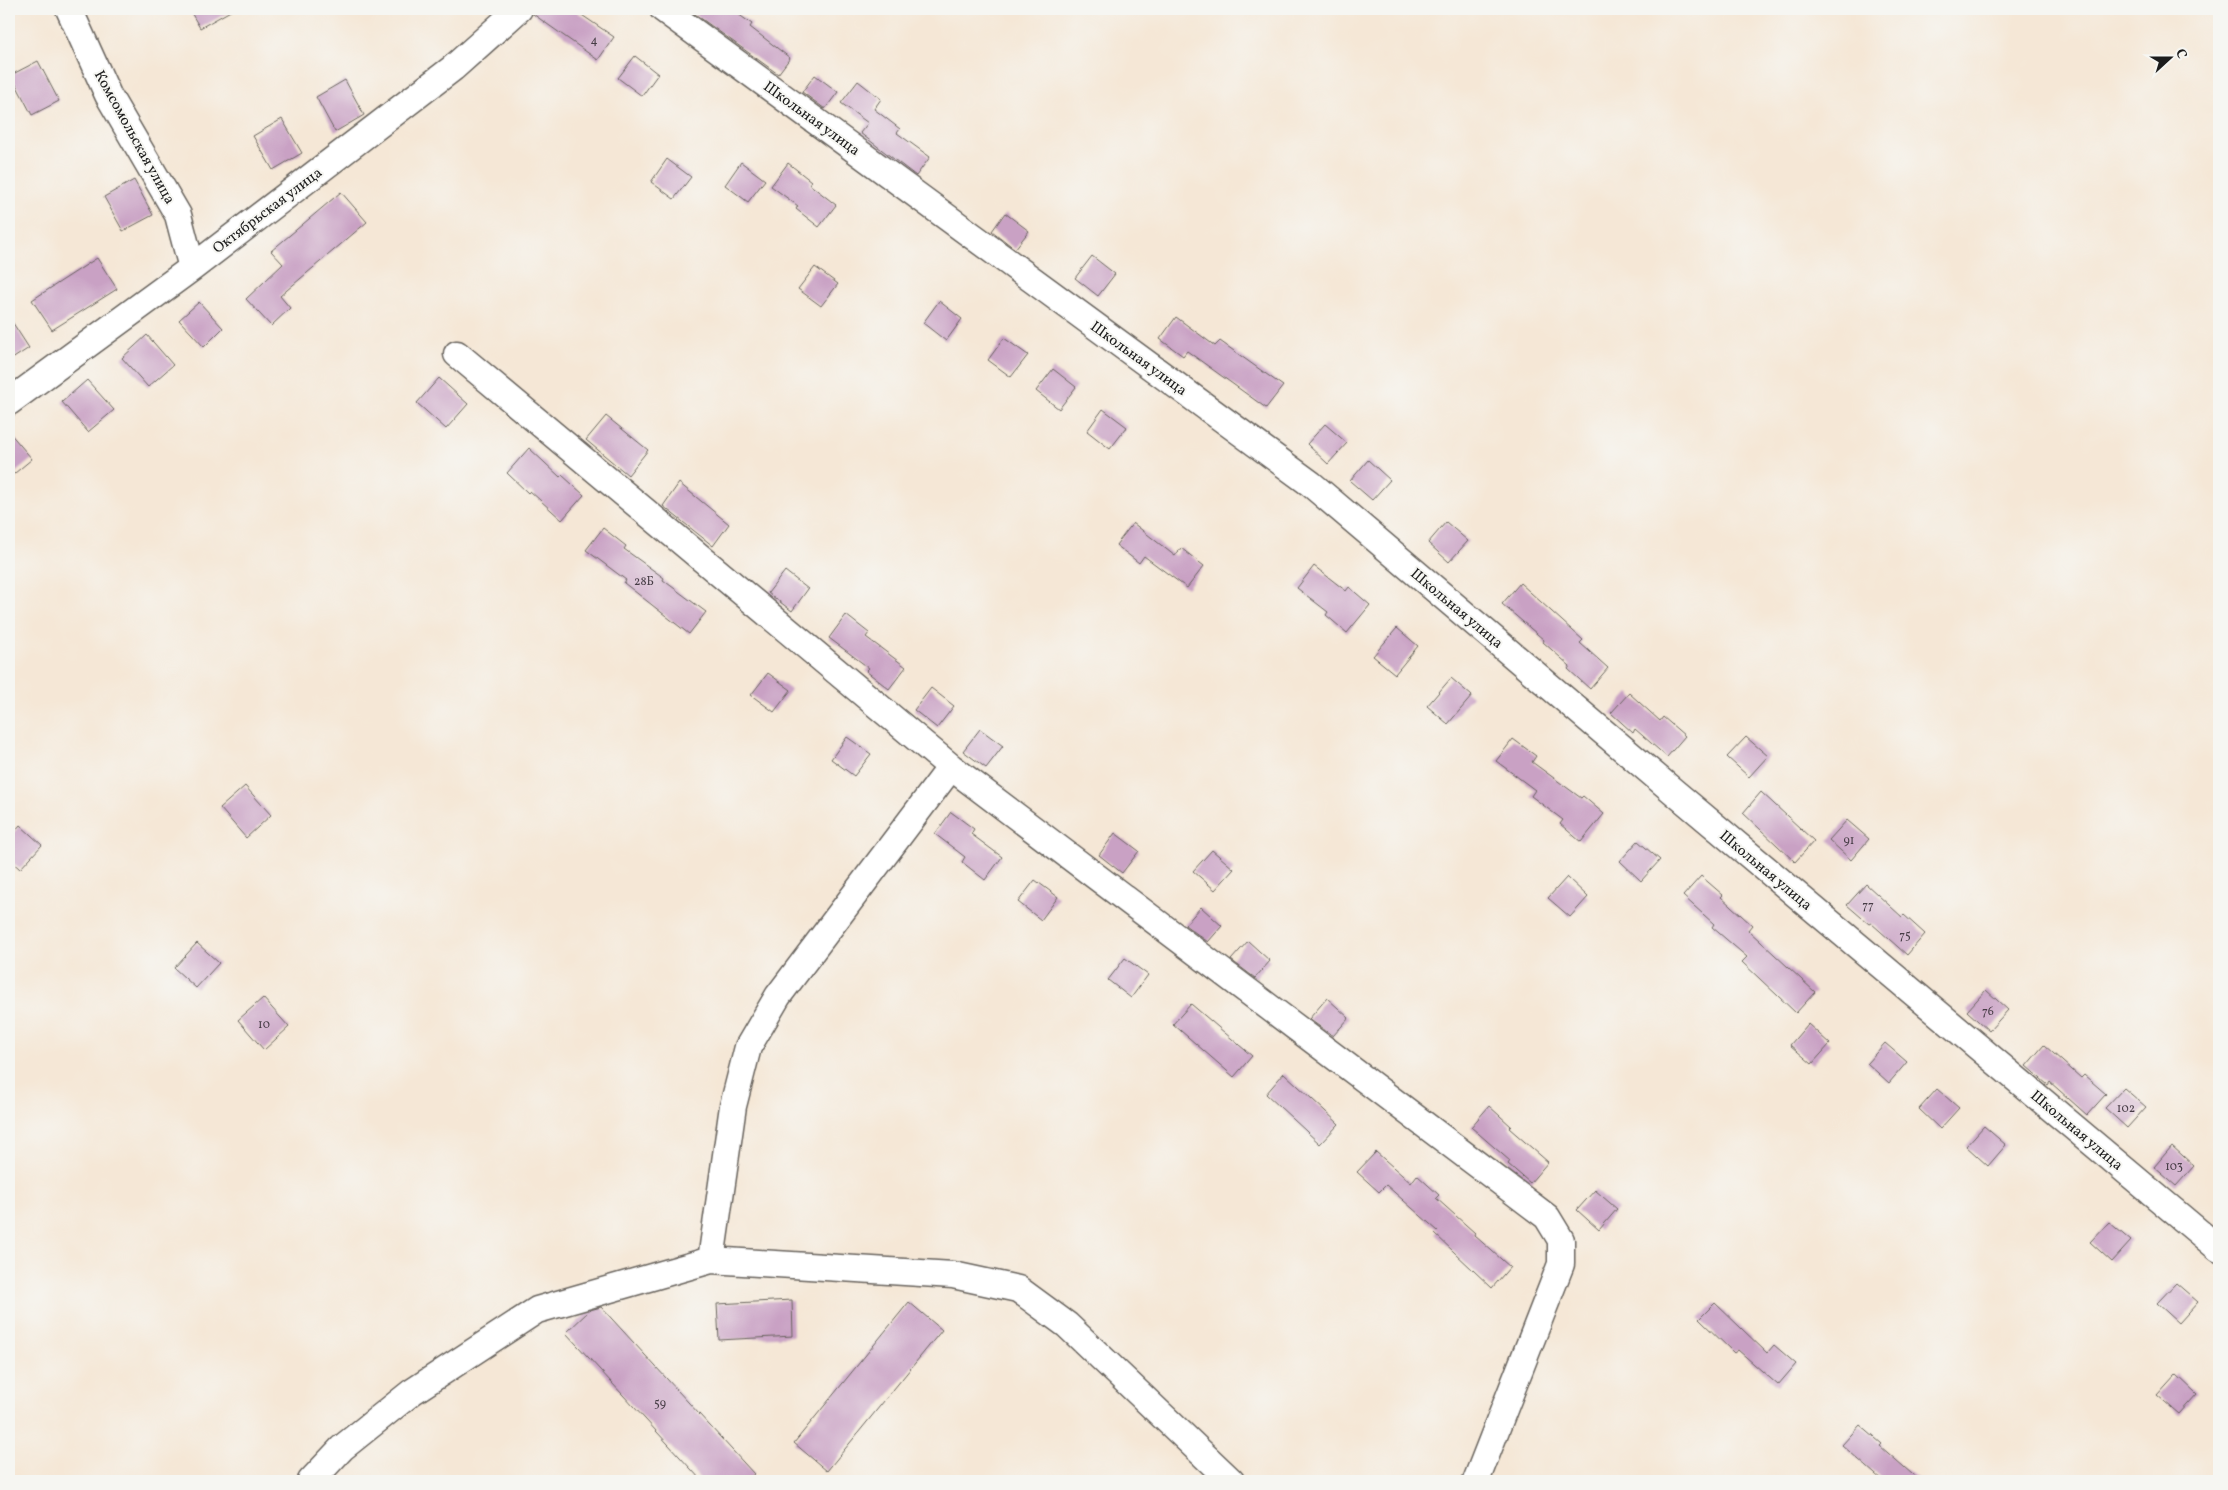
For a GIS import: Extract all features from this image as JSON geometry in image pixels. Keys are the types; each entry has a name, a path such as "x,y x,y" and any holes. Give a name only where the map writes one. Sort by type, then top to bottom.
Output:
{"street":[{"name":"Комсомольская улица","path":"69,9 108,94 178,215 192,268"},
{"name":"Октябрьская улица","path":"9,402 192,268 453,68 519,9"},
{"name":"Школьная улица","path":"663,9 1311,484 1680,798 2219,1249"},
{"path":"457,354 951,767 1548,1217 1561,1240 1562,1264 1476,1481"},
{"path":"711,1260 733,1106 748,1048 778,996 951,767"},
{"path":"311,1481 342,1448 412,1392 537,1310 711,1260 953,1275 1018,1289 1067,1325 1231,1481"}],"building":[{"path":"189,9 234,9 200,28"},
{"path":"534,9 573,9 614,37 598,60 533,14"},
{"path":"688,9 731,9 752,24 750,27 790,58 778,74"},
{"path":"635,56 658,74 642,96 618,78"},
{"path":"38,61 59,101 32,115 11,75"},
{"path":"815,75 838,92 825,109 802,92"},
{"path":"345,80 364,115 335,132 316,97"},
{"path":"858,81 881,99 874,109 900,129 897,133 930,157 916,176 860,133 868,123 841,103"},
{"path":"282,119 302,153 273,170 253,136"},
{"path":"667,159 691,177 674,199 651,182"},
{"path":"741,162 765,180 748,202 725,185"},
{"path":"788,163 811,181 809,184 836,205 819,227 796,209 798,206 771,186"},
{"path":"134,180 153,215 123,231 104,197"},
{"path":"341,192 367,222 280,296 290,308 271,326 246,299 283,264 271,251"},
{"path":"1005,213 1029,231 1015,249 992,231"},
{"path":"1092,256 1115,274 1098,296 1075,278"},
{"path":"97,258 117,289 52,330 32,300"},
{"path":"815,267 838,284 821,306 798,289"},
{"path":"939,301 962,319 946,341 923,323"},
{"path":"199,302 223,328 204,347 179,320"},
{"path":"9,317 29,348 9,361"},
{"path":"1176,317 1215,346 1220,341 1283,386 1266,408 1187,351 1183,356 1160,339"},
{"path":"147,335 173,365 148,387 122,358"},
{"path":"1004,338 1028,355 1011,377 988,360"},
{"path":"1053,369 1076,387 1059,409 1036,391"},
{"path":"439,378 468,404 446,429 417,403"},
{"path":"87,380 114,410 88,432 62,402"},
{"path":"1103,409 1127,427 1110,449 1087,431"},
{"path":"606,416 648,450 628,475 586,440"},
{"path":"1325,424 1347,443 1328,464 1307,444"},
{"path":"9,432 32,459 9,478"},
{"path":"529,448 560,477 562,475 584,495 562,520 530,491 528,493 507,473"},
{"path":"1368,460 1390,480 1372,500 1350,481"},
{"path":"679,483 729,524 713,546 663,506"},
{"path":"1446,522 1468,541 1449,562 1428,543"},
{"path":"1133,523 1175,556 1181,548 1204,566 1187,588 1144,556 1139,563 1116,545"},
{"path":"603,528 626,546 624,549 706,612 689,634 624,583 626,580 586,550"},
{"path":"1314,566 1346,591 1349,587 1370,605 1347,633 1326,615 1328,612 1297,588"},
{"path":"785,571 808,589 792,611 768,593"},
{"path":"1520,583 1583,640 1580,643 1608,668 1590,689 1568,669 1570,666 1543,642 1544,640 1502,604"},
{"path":"846,615 869,633 866,637 906,667 889,689 866,671 869,668 829,638"},
{"path":"1397,628 1418,646 1395,674 1373,656"},
{"path":"768,673 791,690 774,712 751,695"},
{"path":"1451,678 1472,696 1448,724 1427,706"},
{"path":"931,688 954,706 937,728 914,710"},
{"path":"1629,693 1660,721 1663,717 1685,736 1667,757 1635,729 1633,733 1611,713"},
{"path":"980,729 1003,746 986,768 963,751"},
{"path":"847,737 871,754 854,776 831,759"},
{"path":"1746,737 1768,756 1749,777 1727,757"},
{"path":"1513,739 1536,756 1532,762 1581,798 1583,796 1604,814 1581,842 1560,824 1563,820 1531,796 1535,790 1496,761"},
{"path":"245,786 271,815 246,838 220,808"},
{"path":"1761,792 1814,841 1795,862 1743,813"},
{"path":"951,812 974,829 971,834 1002,857 985,880 962,862 965,857 935,834"},
{"path":"1847,820 1869,839 1851,860 1829,840"},
{"path":"20,825 42,845 20,869 9,859 9,838"},
{"path":"1115,833 1139,851 1122,873 1099,855"},
{"path":"1638,841 1660,860 1641,881 1620,861"},
{"path":"1212,850 1234,869 1215,890 1193,871"},
{"path":"1701,876 1723,895 1721,897 1752,925 1748,930 1815,992 1796,1013 1742,962 1747,957 1712,927 1714,924 1683,896"},
{"path":"1567,877 1588,897 1570,917 1548,898"},
{"path":"1035,880 1058,897 1041,920 1018,902"},
{"path":"1866,884 1902,917 1904,915 1925,934 1907,955 1871,923 1869,924 1847,905"},
{"path":"1201,907 1222,926 1208,942 1185,925"},
{"path":"1248,941 1270,961 1255,978 1231,960"},
{"path":"197,943 219,963 196,988 174,968"},
{"path":"1125,958 1148,975 1131,998 1108,980"},
{"path":"1986,990 2008,1010 1989,1031 1967,1011"},
{"path":"263,998 289,1027 264,1050 238,1020"},
{"path":"1327,998 1349,1018 1333,1036 1309,1019"},
{"path":"1191,1004 1252,1056 1234,1077 1173,1024"},
{"path":"1808,1024 1830,1044 1812,1064 1790,1045"},
{"path":"1885,1043 1907,1062 1889,1083 1867,1063"},
{"path":"2044,1045 2081,1078 2084,1075 2106,1094 2087,1115 2050,1082 2048,1085 2026,1066"},
{"path":"1284,1073 1339,1124 1320,1144 1266,1094"},
{"path":"2124,1088 2146,1107 2127,1128 2105,1108"},
{"path":"1937,1089 1959,1108 1940,1129 1919,1109"},
{"path":"1489,1106 1511,1126 1509,1128 1548,1162 1530,1183 1508,1164 1510,1161 1471,1127"},
{"path":"1984,1126 2006,1145 1988,1166 1966,1146"},
{"path":"2172,1146 2194,1166 2176,1186 2154,1167"},
{"path":"1376,1152 1411,1183 1417,1175 1439,1195 1436,1198 1510,1267 1492,1288 1435,1234 1438,1231 1386,1185 1379,1192 1357,1172"},
{"path":"1595,1190 1617,1209 1599,1230 1577,1210"},
{"path":"2109,1222 2131,1241 2112,1262 2090,1242"},
{"path":"2176,1283 2198,1302 2179,1323 2157,1303"},
{"path":"792,1300 793,1336 719,1340 717,1304"},
{"path":"909,1302 942,1330 827,1471 794,1443"},
{"path":"1715,1303 1767,1353 1774,1345 1796,1364 1778,1385 1738,1350 1734,1353 1699,1319"},
{"path":"601,1307 754,1474 746,1481 702,1481 566,1333 590,1310"},
{"path":"2176,1374 2197,1394 2179,1414 2157,1395"},
{"path":"1860,1425 1882,1444 1880,1446 1920,1481 1883,1481 1842,1445"}]}
